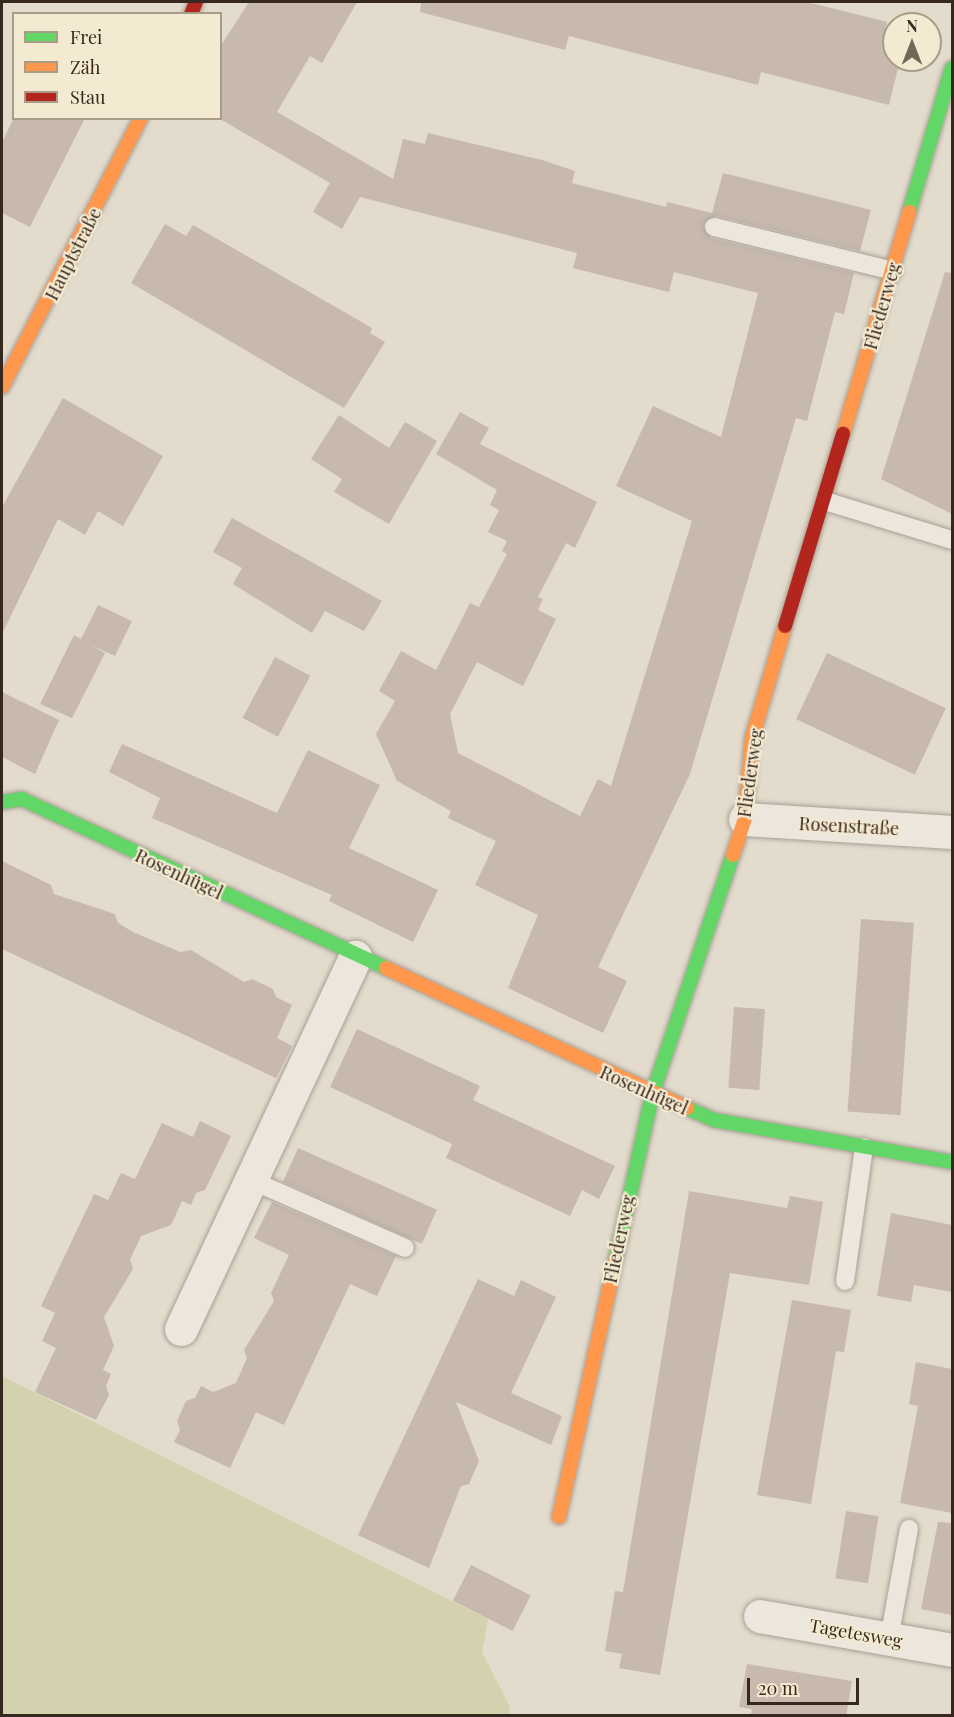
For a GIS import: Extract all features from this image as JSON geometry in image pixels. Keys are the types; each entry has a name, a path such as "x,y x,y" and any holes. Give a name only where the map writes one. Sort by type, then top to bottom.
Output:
{"street":[{"name":"Fliederweg","path":"559,1517 652,1095 745,819 752,738 825,501 952,68"},
{"name":"Hauptstraße","path":"2,387 140,120"},
{"name":"Rosenhügel","path":"2,802 22,799 354,957 652,1095 714,1120 952,1162"},
{"name":"Rosenstraße","path":"745,819 952,832"},
{"path":"181,1329 354,957"},
{"name":"Tagetesweg","path":"760,1616 952,1650"}],"lane":[{"path":"714,227 892,271"},
{"path":"825,501 952,540"},
{"path":"845,1281 864,1148"},
{"path":"251,1180 405,1248"},
{"path":"889,1639 909,1529"}],"shaded area":[{"path":"2,1376 488,1619 482,1652 510,1707 509,1715 2,1715"}],"building":[{"path":"249,2 357,2 322,63 310,56 277,112 393,179 403,139 425,144 428,133 542,160 575,171 572,183 666,207 667,202 712,213 723,173 871,210 860,251 717,216 703,224 711,238 854,273 844,314 835,312 807,421 796,418 690,774 598,967 627,981 603,1033 508,988 538,915 475,885 496,841 448,818 451,811 397,781 376,734 395,701 379,691 401,651 436,670 470,603 479,607 507,554 502,551 507,541 488,532 499,510 490,505 497,490 436,454 460,412 489,428 480,444 597,502 575,548 566,543 538,597 543,599 538,610 556,619 523,686 477,662 450,714 458,753 580,816 598,779 611,786 692,521 616,486 653,406 721,437 758,293 674,272 669,292 573,268 577,253 360,197 342,229 313,212 330,183 222,120 222,44"},
{"path":"421,2 807,2 882,21 882,72 897,72 889,105 761,72 758,85 569,36 565,50 420,12"},
{"path":"13,120 84,120 30,227 2,213 2,142"},
{"path":"165,224 186,236 193,225 372,328 370,333 385,342 344,408 131,283"},
{"path":"945,272 952,273 952,514 881,479"},
{"path":"63,398 163,456 123,526 98,511 85,535 58,519 2,634 2,507"},
{"path":"339,415 389,448 405,422 437,441 389,524 334,492 342,479 311,459"},
{"path":"232,518 382,601 364,631 325,611 312,633 233,584 242,568 213,552"},
{"path":"98,605 132,621 115,656 91,645 105,653 72,718 40,704 74,635 81,639"},
{"path":"827,653 946,708 915,775 796,719"},
{"path":"275,657 310,676 278,737 243,718"},
{"path":"2,692 59,720 35,774 2,757"},
{"path":"122,744 277,813 308,750 380,785 349,848 438,890 413,942 329,901 332,895 152,818 160,798 109,772"},
{"path":"2,861 51,885 54,894 115,914 118,923 133,932 180,952 191,950 244,982 252,979 273,989 276,997 292,1005 277,1038 292,1046 276,1078 2,949"},
{"path":"861,919 914,923 900,1115 848,1112"},
{"path":"734,1007 765,1009 759,1090 728,1088"},
{"path":"357,1029 480,1086 473,1100 615,1166 599,1199 582,1190 570,1216 446,1158 452,1144 330,1087"},
{"path":"200,1121 231,1136 205,1190 196,1193 191,1205 182,1201 171,1225 141,1236 130,1260 133,1269 104,1317 114,1346 103,1370 111,1374 106,1386 109,1395 96,1420 35,1392 56,1348 42,1341 55,1313 41,1306 94,1194 108,1200 121,1173 135,1179 162,1123 193,1137"},
{"path":"298,1148 437,1210 422,1244 283,1182"},
{"path":"689,1191 787,1208 790,1196 823,1202 809,1285 730,1273 660,1675 619,1668 622,1654 605,1651 615,1591 623,1592"},
{"path":"272,1202 396,1256 377,1296 350,1284 284,1425 256,1412 230,1468 174,1442 180,1430 177,1421 186,1401 195,1398 201,1386 213,1392 236,1383 247,1358 244,1350 274,1301 271,1293 289,1255 254,1238"},
{"path":"891,1213 952,1225 952,1292 914,1285 911,1302 877,1296"},
{"path":"478,1279 514,1296 521,1280 556,1297 511,1393 562,1416 551,1445 456,1402 479,1461 469,1484 461,1486 429,1568 358,1535"},
{"path":"792,1300 851,1310 844,1352 836,1351 811,1504 757,1495"},
{"path":"916,1362 952,1369 952,1513 900,1503 918,1406 909,1404"},
{"path":"846,1511 879,1516 868,1583 835,1578"},
{"path":"938,1522 952,1523 952,1615 921,1609"},
{"path":"471,1565 531,1595 513,1631 453,1601"},
{"path":"747,1664 852,1681 846,1716 751,1716 752,1709 739,1707"}],"traffic: fast":[{"path":"909,212 952,68"},
{"path":"2,802 22,799 386,968"},
{"path":"616,1258 652,1095 733,855"},
{"path":"687,1108 714,1120 952,1162"}],"traffic: slow":[{"path":"2,387 140,120"},
{"path":"843,434 909,212"},
{"path":"733,855 745,819 752,738 785,626"},
{"path":"386,968 687,1108"},
{"path":"559,1517 616,1258"}],"traffic: jam":[{"path":"192,12 196,2"},
{"path":"785,626 843,434"}]}
